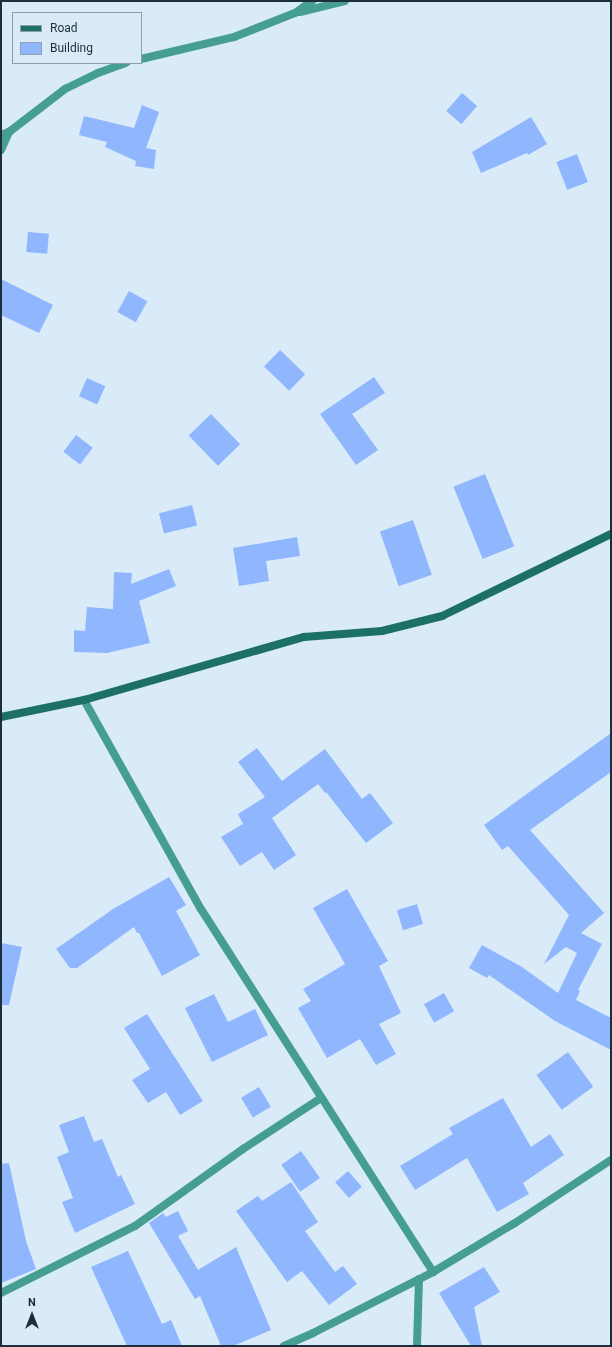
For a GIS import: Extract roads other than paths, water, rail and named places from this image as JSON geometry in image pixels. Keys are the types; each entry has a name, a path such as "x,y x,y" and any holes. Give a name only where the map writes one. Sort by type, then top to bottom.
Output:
{"main road":[{"path":"1,718 84,700 304,637 382,631 442,616 611,534"}],"street":[{"path":"295,14 312,1"},
{"path":"142,59 234,37 295,14 345,1"},
{"path":"1,135 9,132 65,88 98,73 123,64"},
{"path":"1,150 9,132"},
{"path":"84,700 201,909 433,1272"},
{"path":"1,1293 136,1226 243,1149 321,1098"},
{"path":"284,1346 433,1272 515,1223 611,1160"},
{"path":"417,1346 419,1279"}]}
